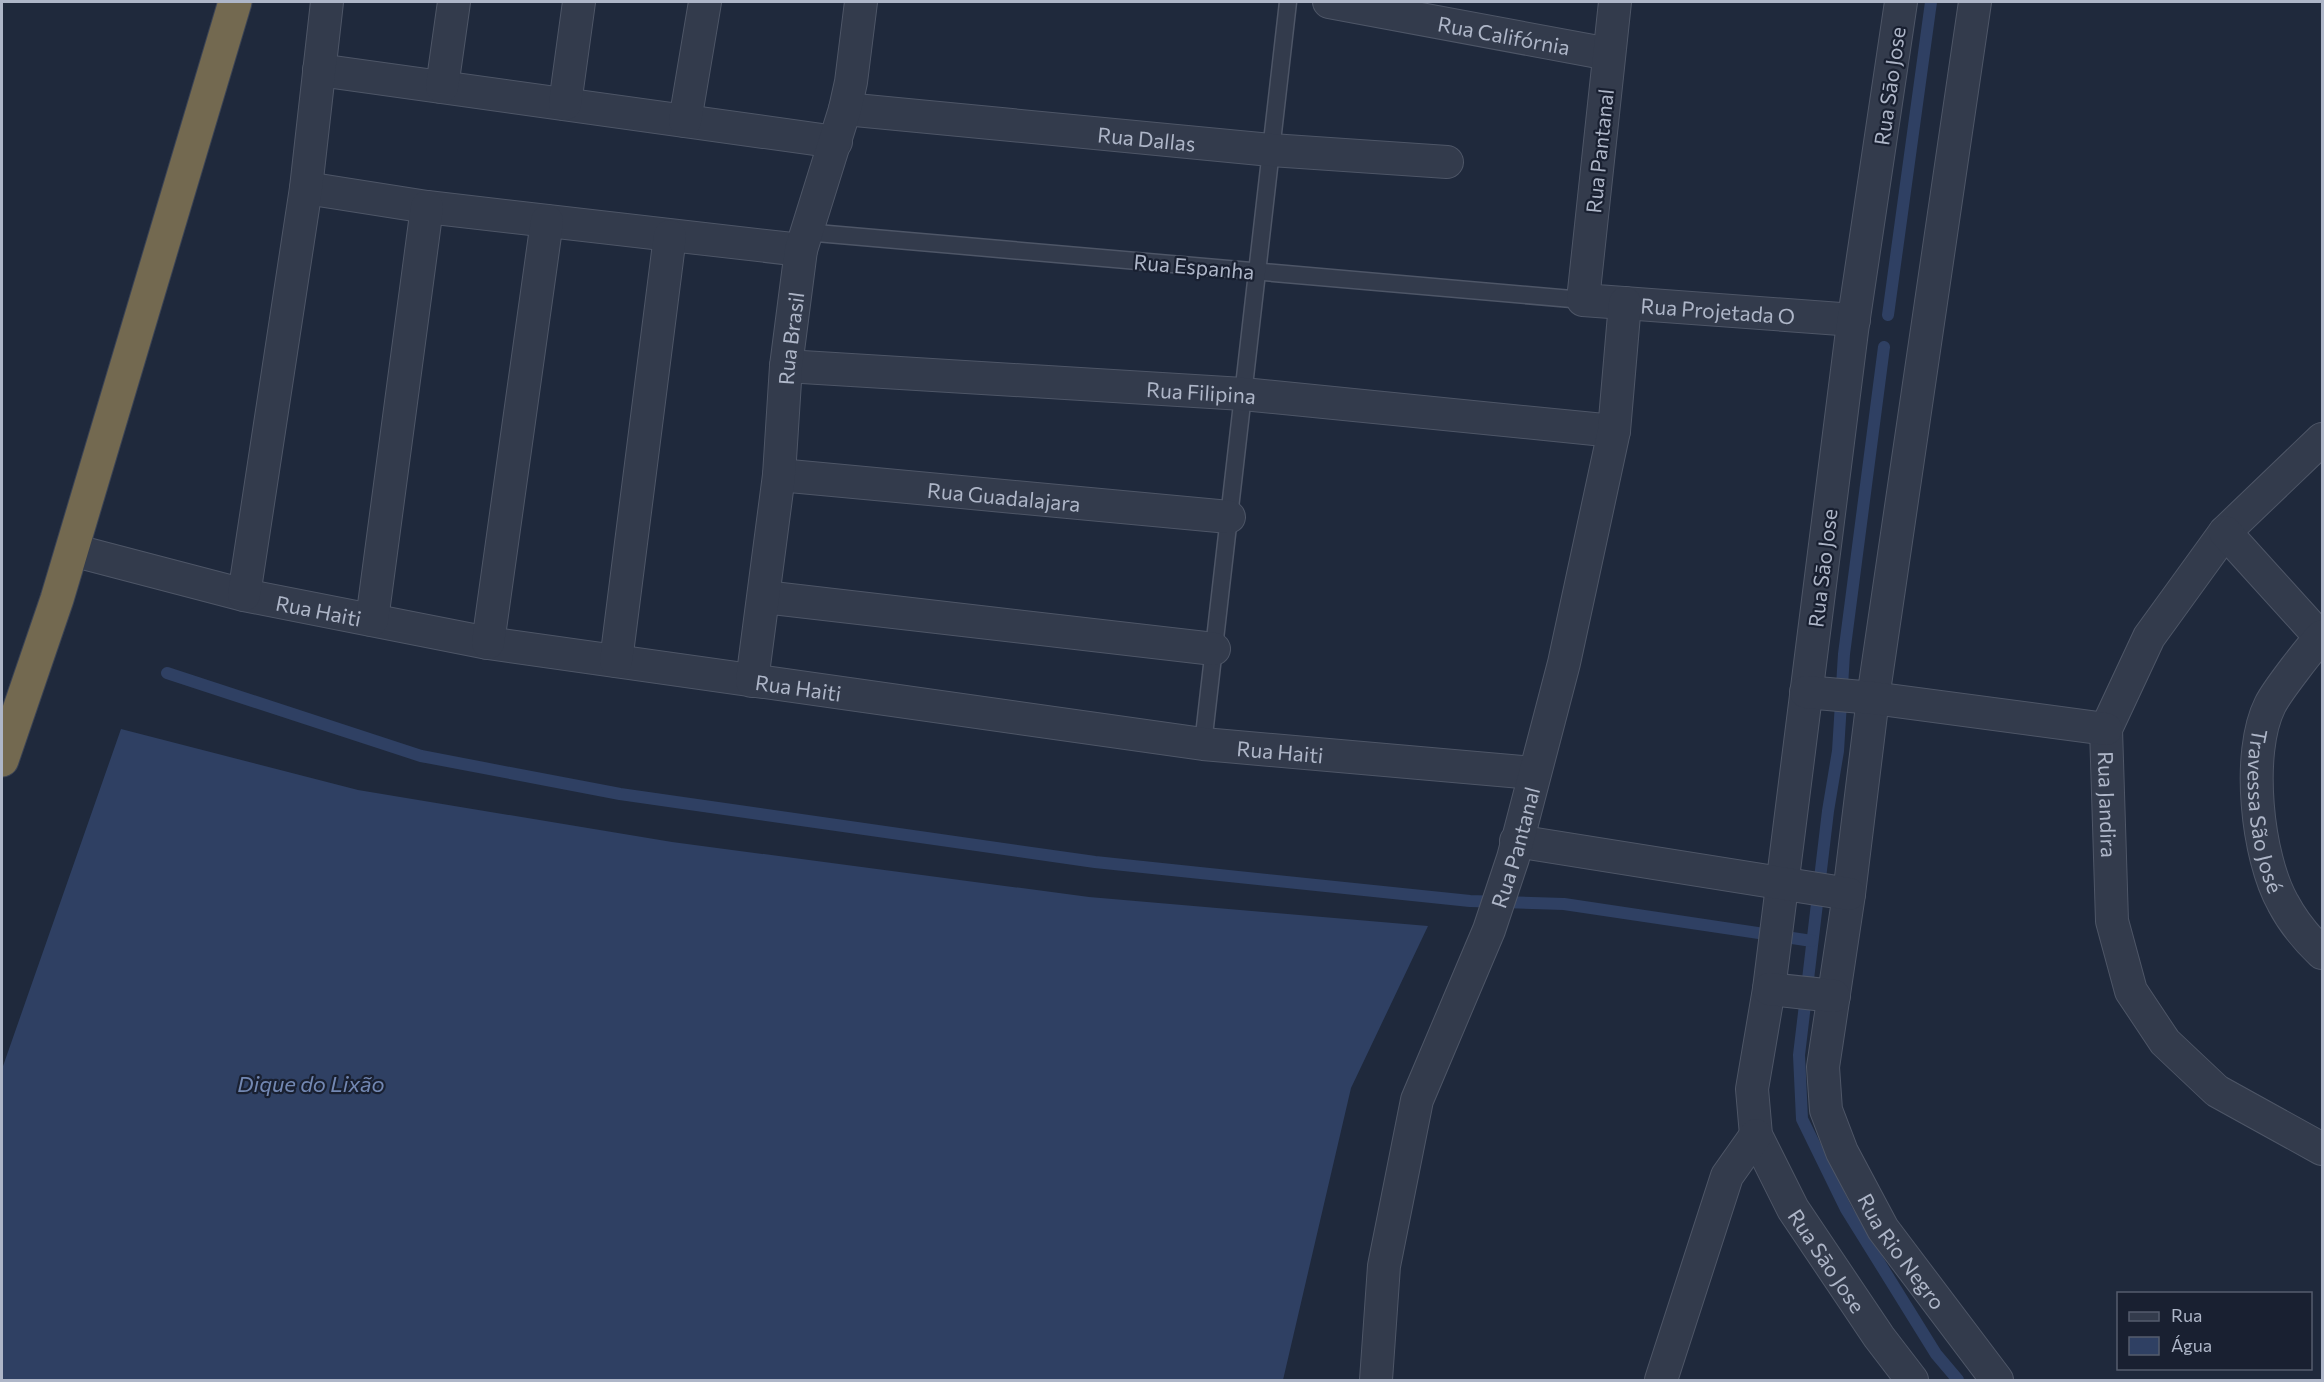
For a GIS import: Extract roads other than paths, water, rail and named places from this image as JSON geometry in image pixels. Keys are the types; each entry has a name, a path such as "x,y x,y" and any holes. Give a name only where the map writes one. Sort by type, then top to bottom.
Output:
{"highway":[{"path":"2,760 57,599 235,2"}],"street":[{"path":"244,595 306,188 327,2"},
{"path":"442,87 454,2"},
{"path":"565,104 579,2"},
{"path":"685,121 705,2"},
{"name":"Rua Brasil","path":"752,681 779,475 786,366 803,241 845,109 851,82 861,2"},
{"name":"Rua Califórnia","path":"1329,2 1609,54"},
{"name":"Rua Pantanal","path":"1583,300 1615,2"},
{"name":"Rua Sāo Jose","path":"1826,1110 1823,1067 1798,988 1788,890 1854,320 1901,2"},
{"name":"Rua Sāo Jose","path":"1912,1380 1879,1337 1793,1209 1756,1135 1752,1089 1842,893 1869,698 1975,2"},
{"path":"319,70 836,142"},
{"name":"Rua Dallas","path":"845,109 1271,150 1447,162"},
{"path":"306,188 427,207 670,236 803,241"},
{"path":"372,620 427,207"},
{"path":"488,643 547,221"},
{"path":"616,661 670,236"},
{"name":"Rua Projetada O","path":"1583,300 1854,320"},
{"name":"Rua Pantanal","path":"1376,1380 1384,1266 1417,1100 1489,930 1514,850 1564,663 1614,431 1625,303"},
{"name":"Rua Filipina","path":"786,366 1243,394 1614,431"},
{"name":"Rua Jandira","path":"2322,439 2225,532 2149,637 2106,729 2112,921 2131,992 2165,1042 2217,1090 2322,1149"},
{"name":"Rua Guadalajara","path":"779,475 1229,517"},
{"path":"2225,532 2322,637"},
{"name":"Rua Haiti","path":"72,550 244,595 488,643 1203,744 1533,773"},
{"path":"764,597 1214,649"},
{"name":"Travessa São José","path":"2322,637 2269,706 2259,747 2255,782 2260,826 2282,901 2306,938 2322,953"},
{"path":"1810,693 1869,698 2106,729"},
{"path":"1514,850 1788,890 1842,893"},
{"name":"Rua Rio Negro","path":"1826,1110 1842,1152 1883,1229 1996,1380"},
{"path":"1661,1380 1727,1176 1756,1135"}],"lane":[{"path":"1203,744 1288,2"},
{"name":"Rua Espanha","path":"803,241 1257,271 1583,300"}],"water":[{"name":"Dique do Lixão","path":"121,729 358,790 672,842 1089,897 1428,926 1351,1088 1283,1380 2,1380 2,1069"}],"waterway":[{"path":"1888,315 1931,2"},
{"path":"1884,347 1844,654 1838,751 1828,811 1799,1055 1802,1119 1846,1209 1936,1354 1958,1380"},
{"path":"167,673 421,756 620,794 1095,862 1470,901 1564,904 1812,941"}]}
